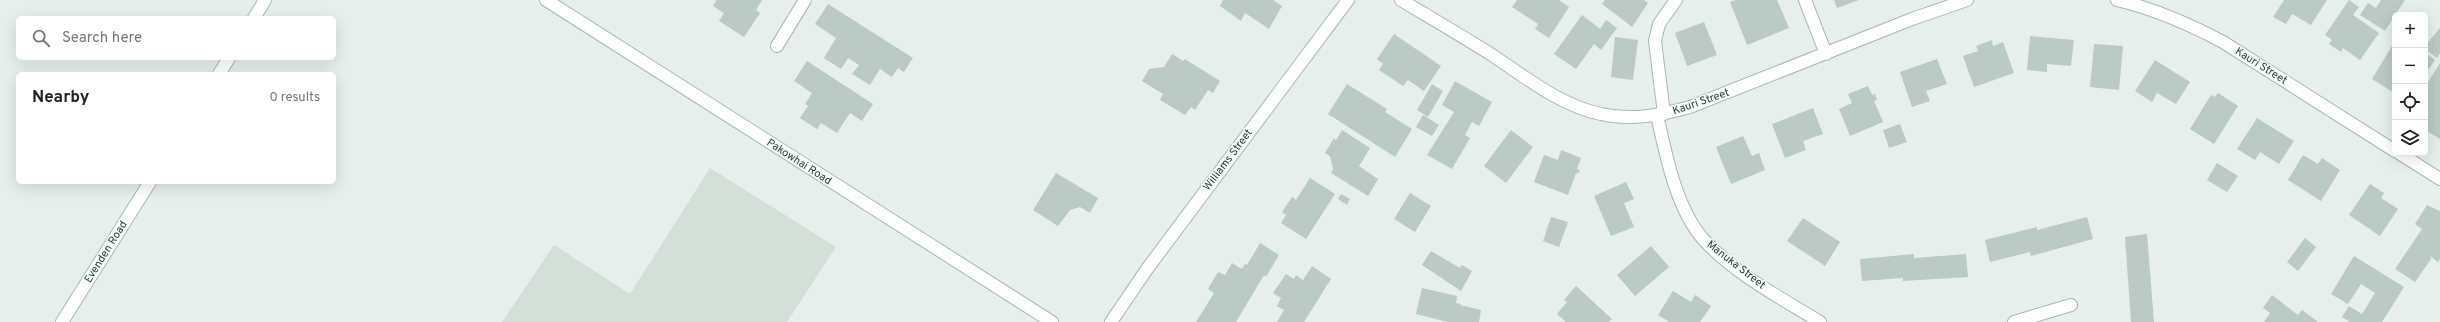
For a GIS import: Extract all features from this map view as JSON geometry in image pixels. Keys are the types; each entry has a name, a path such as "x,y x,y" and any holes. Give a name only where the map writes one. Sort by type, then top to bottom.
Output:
{"street":[{"path":"255,16 265,0"},
{"name":"Pakowhai Road","path":"546,0 1052,322"},
{"path":"777,46 805,0"},
{"name":"Williams Street","path":"1111,322 1147,269 1348,0"},
{"name":"Kauri Street","path":"1401,0 1543,88 1574,105 1599,114 1623,118 1661,115 1690,107 1951,4 1967,0"},
{"name":"Manuka Street","path":"1676,0 1659,24 1656,41 1661,115 1671,174 1687,214 1703,239 1757,283 1820,322"},
{"path":"1805,0 1826,54"},
{"name":"Kauri Street","path":"2117,0 2138,2 2193,26 2223,42 2392,149"},
{"path":"219,72 228,60"},
{"path":"2404,156 2440,179"},
{"name":"Evenden Road","path":"62,322 149,184"},
{"path":"2014,322 2071,305"}],"shaded area":[{"path":"710,168 836,247 787,322 502,322 554,245 630,294"}],"building":[{"path":"715,0 762,0 756,10 760,13 744,37 719,21 724,13 713,6 716,1"},
{"path":"1223,0 1273,0 1282,6 1269,29 1245,13 1241,21 1220,6"},
{"path":"1517,0 1559,0 1569,7 1549,38 1535,29 1538,24 1512,7"},
{"path":"1605,0 1644,0 1648,3 1632,27 1602,4"},
{"path":"1736,0 1777,0 1789,28 1747,45 1730,2"},
{"path":"1834,0 1859,0 1837,8"},
{"path":"2284,0 2327,0 2311,25 2292,14 2286,24 2273,17"},
{"path":"2349,0 2359,7 2353,15 2379,33 2360,60 2343,48 2341,52 2329,44 2332,40 2325,35"},
{"path":"2381,0 2405,0 2397,12 2392,12 2392,20 2385,31 2360,15 2368,3 2376,8"},
{"path":"828,4 913,58 904,72 898,68 892,77 880,69 870,85 852,74 859,65 848,58 841,69 824,58 836,38 815,24"},
{"path":"1582,15 1600,29 1606,20 1617,28 1601,50 1594,44 1576,69 1554,54"},
{"path":"1704,22 1717,55 1687,66 1675,33"},
{"path":"2440,28 2440,53 2437,58 2428,51 2428,42"},
{"path":"1394,34 1441,66 1424,91 1408,80 1403,86 1379,70 1383,64 1377,59"},
{"path":"2030,36 2074,40 2071,66 2047,64 2047,72 2027,70"},
{"path":"1615,37 1638,40 1633,80 1611,77"},
{"path":"1992,40 1993,46 2003,42 2014,73 1974,87 1963,56 1978,51 1976,46"},
{"path":"2094,44 2123,46 2119,90 2090,87"},
{"path":"2392,46 2392,92 2372,79"},
{"path":"1172,54 1183,61 1185,59 1220,81 1213,93 1208,90 1195,110 1191,107 1185,115 1160,100 1163,94 1142,81 1149,69 1164,67"},
{"path":"2429,55 2435,60 2428,70"},
{"path":"1937,59 1947,84 1926,91 1930,101 1912,107 1900,72"},
{"path":"2155,60 2190,82 2176,104 2157,93 2152,102 2135,91"},
{"path":"807,61 873,104 862,121 850,113 837,133 821,123 817,129 800,118 808,106 805,104 812,93 794,81"},
{"path":"2440,63 2440,139 2428,132 2428,82"},
{"path":"1455,81 1492,102 1479,126 1472,122 1465,135 1470,138 1452,169 1427,155 1454,112 1442,105"},
{"path":"1347,84 1387,109 1385,112 1412,129 1395,157 1328,114"},
{"path":"1432,84 1443,91 1428,117 1417,110"},
{"path":"1868,86 1872,95 1875,94 1877,100 1874,101 1883,122 1850,136 1839,109 1852,103 1848,94"},
{"path":"2218,93 2238,106 2214,144 2190,129 2211,95 2215,97"},
{"path":"1813,108 1823,134 1803,141 1806,150 1785,158 1772,124"},
{"path":"1423,115 1439,125 1432,136 1416,127"},
{"path":"2257,118 2294,141 2279,164 2260,152 2255,160 2237,149"},
{"path":"1900,124 1907,142 1889,148 1883,130"},
{"path":"1342,130 1370,148 1359,166 1378,179 1368,196 1331,173 1333,169 1330,156 1325,153 1334,138 1336,140"},
{"path":"1511,130 1533,147 1506,183 1484,166"},
{"path":"1743,136 1752,156 1759,153 1765,170 1731,184 1716,147"},
{"path":"1561,150 1581,158 1577,169 1580,170 1578,174 1576,173 1568,195 1534,182 1544,155 1558,160"},
{"path":"2303,155 2318,164 2322,158 2340,170 2321,201 2288,180"},
{"path":"2217,163 2238,176 2227,192 2207,180"},
{"path":"1056,173 1098,198 1090,213 1080,207 1070,210 1058,226 1033,210"},
{"path":"1310,178 1335,194 1306,239 1281,223 1286,215 1282,212 1292,197 1296,200"},
{"path":"1626,182 1634,199 1624,203 1634,227 1611,236 1594,196"},
{"path":"2370,184 2384,193 2381,198 2398,209 2380,236 2349,215"},
{"path":"1410,193 1431,206 1415,232 1394,219"},
{"path":"1341,194 1350,199 1347,205 1338,199"},
{"path":"2427,205 2440,211 2440,259 2438,262 2430,256 2431,259 2415,282 2395,269 2422,229 2415,224"},
{"path":"1551,217 1568,222 1559,247 1543,241"},
{"path":"2087,217 2093,239 2031,256 2030,252 1990,262 1985,240 2037,227 2037,230"},
{"path":"1803,218 1840,242 1825,266 1787,241"},
{"path":"2147,234 2154,322 2131,322 2125,237"},
{"path":"2305,238 2316,247 2298,271 2287,262"},
{"path":"1260,243 1279,255 1266,277 1264,275 1236,322 1196,322 1214,293 1208,289 1218,272 1225,275 1232,263 1242,269 1245,264 1247,265"},
{"path":"1651,246 1669,267 1635,296 1617,275"},
{"path":"1431,251 1460,268 1462,265 1472,271 1461,291 1422,265"},
{"path":"1914,254 1914,258 1966,254 1968,277 1903,281 1903,278 1862,281 1860,259"},
{"path":"2354,256 2404,287 2382,322 2350,322 2342,317 2349,306 2362,314 2375,293 2361,284 2348,304 2331,294"},
{"path":"1312,266 1331,279 1304,322 1277,322 1284,310 1277,306 1281,298 1273,293 1286,274 1294,279 1296,275 1303,280"},
{"path":"1576,286 1612,319 1609,322 1566,322 1557,314 1567,302 1564,300"},
{"path":"1422,288 1457,296 1456,303 1481,310 1479,322 1448,322 1416,314"},
{"path":"1673,291 1691,302 1695,295 1711,306 1700,322 1669,322 1658,315"},
{"path":"2272,295 2298,315 2302,310 2318,322 2264,322 2270,313 2263,308"}]}
